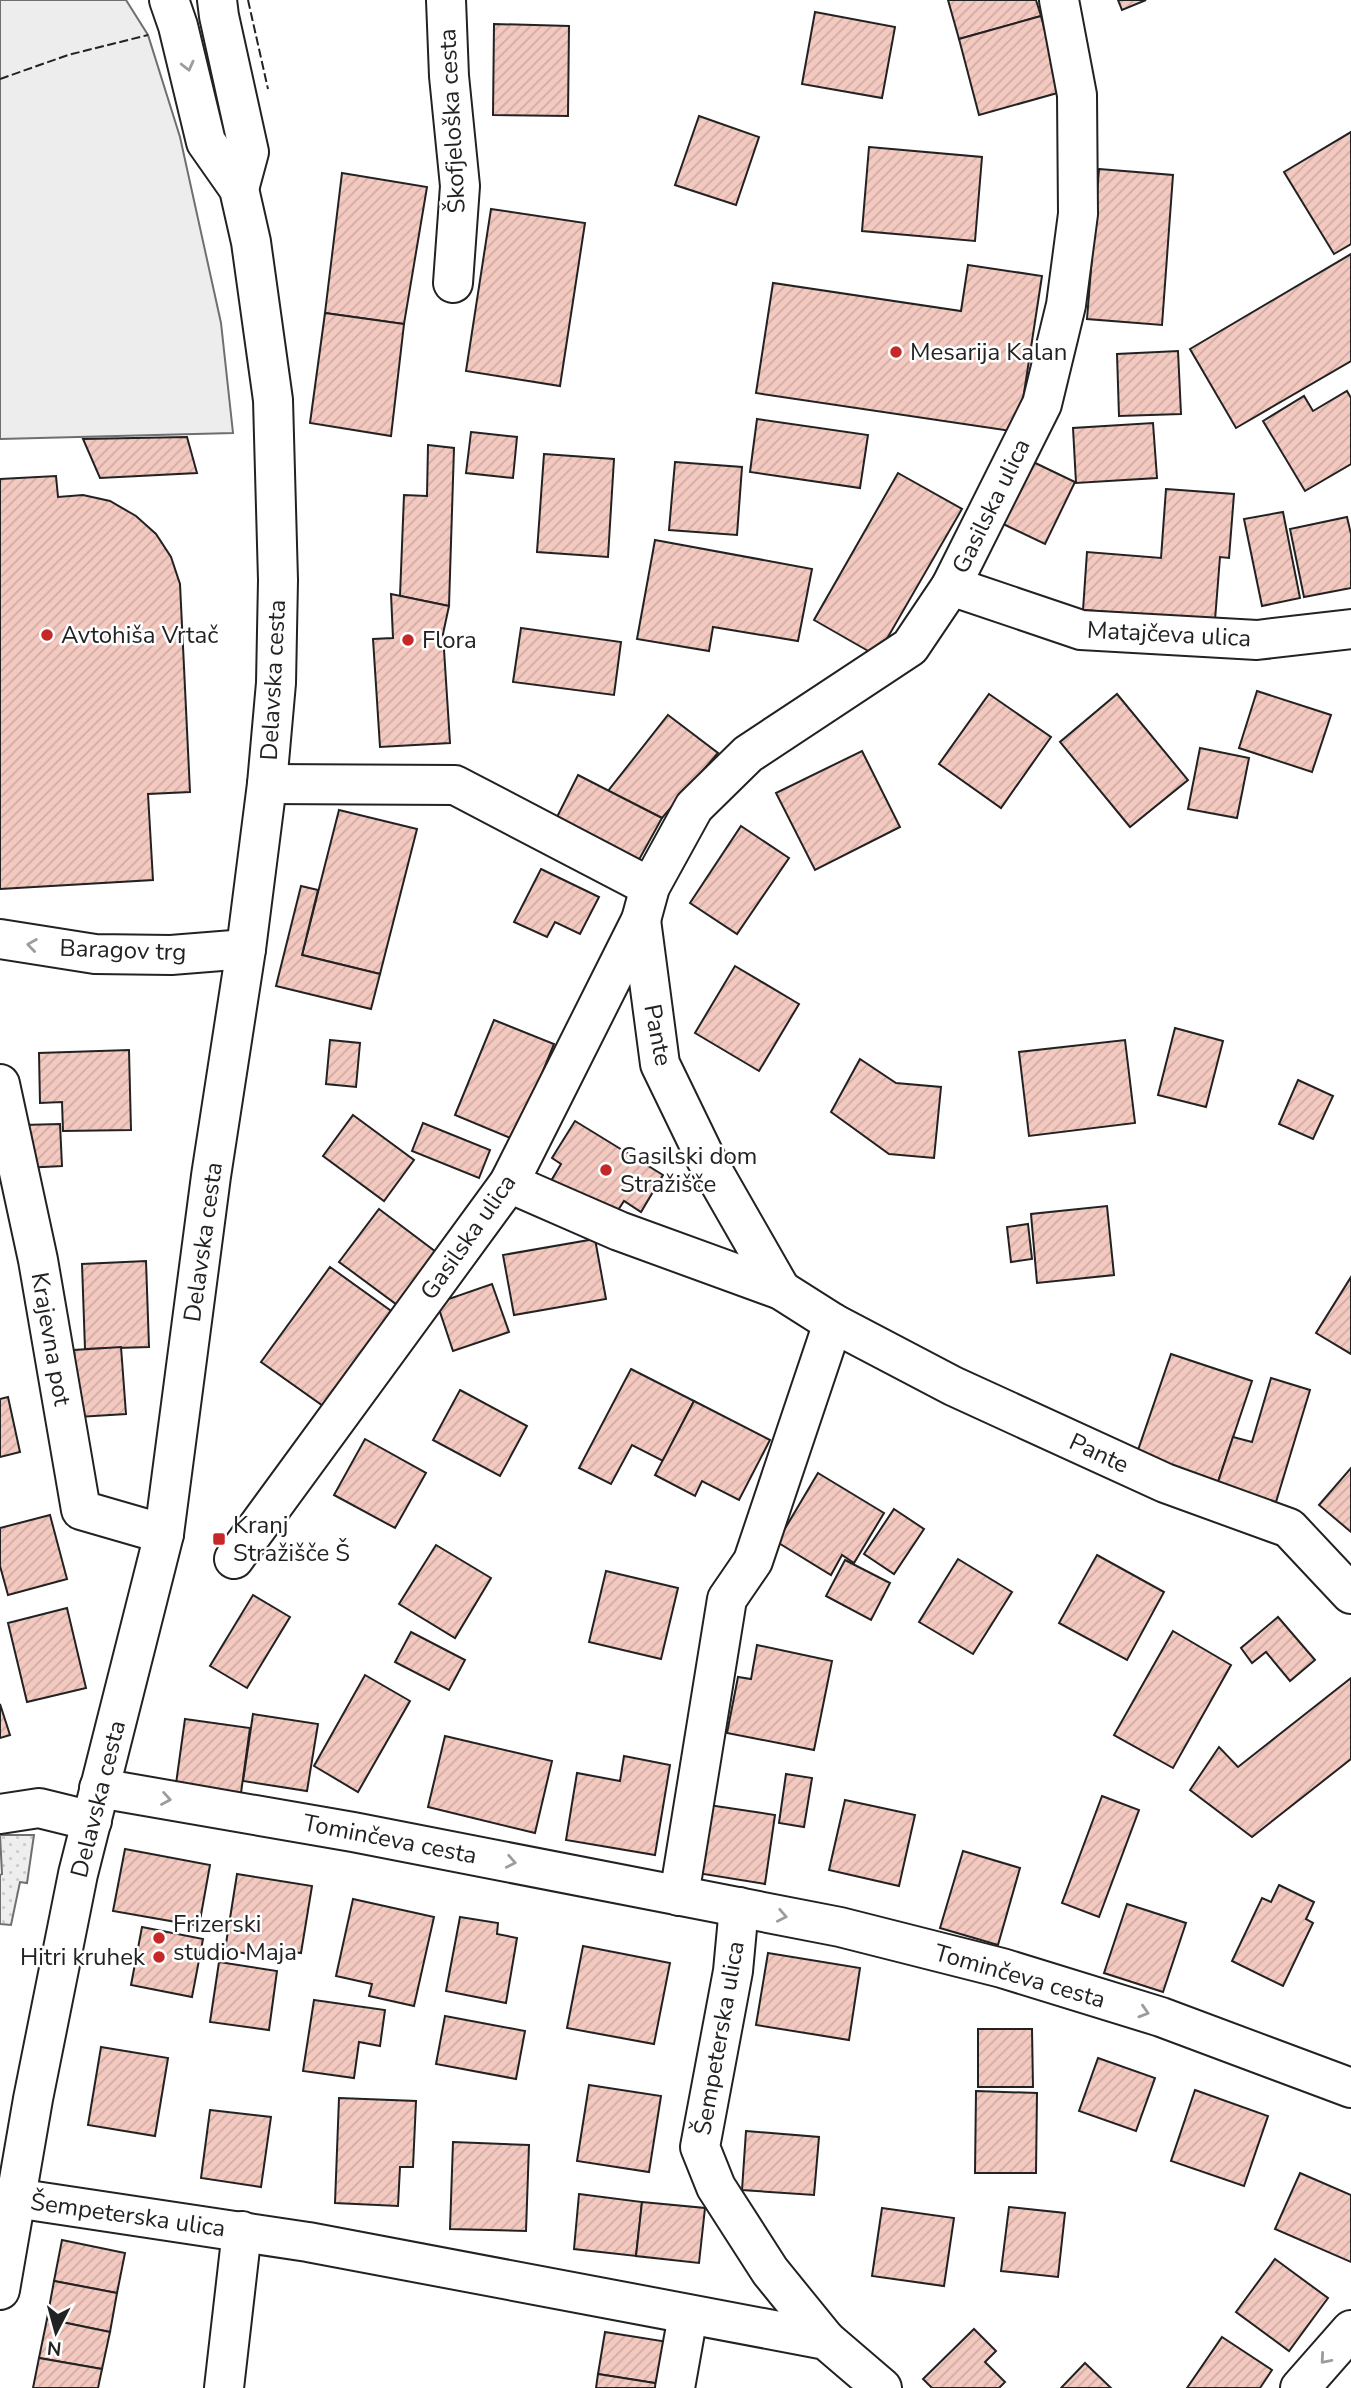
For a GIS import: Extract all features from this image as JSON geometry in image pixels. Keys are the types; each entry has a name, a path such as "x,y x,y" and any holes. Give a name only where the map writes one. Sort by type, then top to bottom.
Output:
{"street":[{"name":"Delavska cesta","path":"0,2285 57,1977 96,1805 164,1534 211,1176 246,949 267,785 276,683 278,580 273,400 251,242 239,189 206,142 178,26 169,0"},
{"name":"Delavska cesta","path":"217,0 249,152 239,189"},
{"name":"Škofjeloška cesta","path":"446,0 449,76 460,186 453,283"},
{"name":"Gasilska ulica","path":"234,1559 509,1183 694,807 748,754 910,647 951,586 1042,404 1066,305 1078,214 1077,95 1059,0"},
{"name":"Matajčeva ulica","path":"951,586 1081,630 1257,640 1351,629"},
{"path":"267,785 455,785 645,903"},
{"name":"Pante","path":"645,903 660,1064 706,1159 781,1290"},
{"name":"Baragov trg","path":"0,939 95,954 172,955 246,949"},
{"name":"Krajevna pot","path":"0,1084 38,1260 81,1510 164,1534"},
{"name":"Pante","path":"509,1183 619,1231 781,1290 833,1323 953,1385 1165,1483 1289,1528 1351,1594"},
{"path":"679,1896 727,1599 753,1561 833,1323"},
{"name":"Tominčeva cesta","path":"0,1814 39,1808 96,1805 366,1834 840,1927 1002,1968 1161,2017 1351,2088"},
{"name":"Šempeterska ulica","path":"739,1907 733,1971 700,2147 716,2188 770,2271 826,2340 882,2388"},
{"name":"Šempeterska ulica","path":"15,2198 322,2245 826,2340"},
{"name":"Šempeterska ulica","path":"224,2388 242,2231"},
{"path":"675,2388 688,2315"},
{"path":"1300,2388 1351,2330"}],"shaded area":[{"path":"0,0 126,0 148,35 180,137 221,323 233,433 0,439"},
{"path":"0,1835 34,1835 27,1883 20,1882 11,1925 0,1924"}],"building":[{"path":"948,0 1036,0 1041,16 959,39"},
{"path":"1118,0 1146,0 1122,10"},
{"path":"815,12 895,27 882,98 802,84"},
{"path":"1041,16 1061,92 979,115 959,39"},
{"path":"494,24 569,26 568,116 493,115"},
{"path":"699,116 759,137 736,205 675,185"},
{"path":"1351,132 1351,244 1334,254 1284,172"},
{"path":"869,147 982,157 975,241 862,231"},
{"path":"1099,169 1173,175 1162,325 1087,319"},
{"path":"342,173 427,187 404,324 325,313"},
{"path":"491,209 585,223 560,386 466,371"},
{"path":"1351,254 1351,361 1236,428 1190,349"},
{"name":"Mesarija Kalan","path":"968,265 1042,276 1018,432 756,393 773,283 961,311"},
{"path":"325,313 404,324 391,436 310,423"},
{"path":"1178,351 1181,414 1119,416 1117,354"},
{"path":"1347,391 1351,398 1351,464 1305,491 1263,421 1304,396 1313,411"},
{"path":"757,419 868,435 860,488 750,472"},
{"path":"1153,423 1157,478 1076,483 1073,428"},
{"path":"471,432 517,437 513,478 466,473"},
{"path":"187,437 197,473 100,478 83,439"},
{"path":"428,445 454,448 449,606 400,596 404,495 427,496"},
{"path":"544,454 614,459 608,557 537,552"},
{"path":"1029,460 1075,482 1045,544 999,522"},
{"path":"675,462 742,467 737,535 669,530"},
{"path":"898,473 962,509 877,656 814,620"},
{"path":"56,476 58,497 83,495 110,501 136,516 156,534 171,557 180,584 190,792 148,794 153,880 0,889 0,479"},
{"path":"1166,489 1234,494 1229,558 1220,557 1215,620 1083,610 1087,552 1161,558"},
{"path":"1283,512 1300,598 1262,606 1244,519"},
{"path":"1347,517 1351,534 1351,588 1304,597 1290,529"},
{"path":"655,540 812,569 798,641 713,627 709,651 637,639"},
{"path":"391,594 449,606 443,634 450,743 380,747 373,639 393,638"},
{"path":"521,628 621,642 614,695 513,682"},
{"path":"1257,691 1331,715 1312,772 1239,748"},
{"path":"989,694 1051,737 1001,808 939,764"},
{"path":"1117,694 1188,780 1130,827 1060,742"},
{"path":"668,715 718,753 662,818 608,791"},
{"path":"1200,748 1249,758 1237,818 1188,809"},
{"path":"862,751 900,827 815,870 776,793"},
{"path":"578,775 662,818 635,867 553,825"},
{"path":"339,810 417,829 380,974 302,955"},
{"path":"741,826 789,858 737,934 690,903"},
{"path":"541,869 599,897 580,934 555,922 547,937 514,922"},
{"path":"301,886 318,890 302,955 380,974 371,1009 276,986"},
{"path":"735,966 799,1004 759,1071 695,1033"},
{"path":"494,1020 554,1044 515,1140 455,1115"},
{"path":"1175,1028 1223,1041 1206,1107 1158,1095"},
{"path":"330,1040 360,1043 356,1087 326,1084"},
{"path":"1125,1040 1135,1123 1029,1136 1019,1052"},
{"path":"129,1050 131,1130 63,1131 62,1102 40,1103 39,1053"},
{"path":"860,1059 896,1083 941,1087 934,1158 889,1154 831,1112"},
{"path":"1298,1080 1333,1096 1313,1139 1279,1124"},
{"path":"353,1115 414,1160 384,1201 323,1156"},
{"name":"Gasilski dom Stražišče","path":"575,1121 663,1175 641,1212 624,1201 613,1218 551,1181 561,1164 552,1158"},
{"path":"423,1123 490,1150 479,1178 412,1151"},
{"path":"60,1124 62,1166 24,1168 23,1125"},
{"path":"1107,1206 1114,1275 1037,1283 1031,1214"},
{"path":"379,1209 444,1258 404,1310 339,1262"},
{"path":"1028,1224 1032,1259 1011,1262 1007,1227"},
{"path":"595,1239 606,1299 514,1315 503,1255"},
{"path":"146,1261 149,1347 85,1349 82,1264"},
{"path":"330,1267 394,1313 326,1408 261,1362"},
{"path":"1351,1277 1351,1354 1316,1333"},
{"path":"492,1284 509,1332 453,1351 437,1303"},
{"path":"121,1347 126,1414 78,1417 74,1350"},
{"path":"1171,1354 1252,1381 1217,1485 1136,1456"},
{"path":"631,1369 694,1401 663,1461 632,1445 611,1484 579,1468"},
{"path":"1271,1378 1310,1390 1276,1502 1217,1485 1233,1437 1252,1442"},
{"path":"460,1390 527,1426 500,1476 433,1440"},
{"path":"8,1397 20,1452 0,1457 0,1399"},
{"path":"694,1401 770,1440 739,1500 702,1481 695,1496 655,1475"},
{"path":"365,1439 426,1473 395,1528 334,1495"},
{"path":"1351,1468 1351,1532 1319,1505"},
{"path":"818,1473 884,1513 854,1563 842,1555 831,1575 777,1542"},
{"path":"894,1509 924,1529 894,1574 864,1554"},
{"path":"50,1515 67,1579 8,1595 0,1566 0,1528"},
{"path":"436,1545 491,1578 455,1638 399,1604"},
{"path":"1097,1555 1164,1592 1127,1660 1059,1623"},
{"path":"958,1559 1012,1592 973,1654 919,1622"},
{"path":"845,1560 890,1583 871,1620 826,1596"},
{"path":"606,1571 678,1588 661,1659 589,1642"},
{"path":"253,1595 290,1617 247,1688 210,1666"},
{"path":"67,1608 86,1688 27,1702 8,1623"},
{"path":"1278,1617 1315,1660 1290,1681 1266,1652 1252,1663 1241,1648"},
{"path":"1173,1631 1231,1665 1173,1768 1114,1735"},
{"path":"411,1632 465,1660 449,1690 395,1662"},
{"path":"757,1645 832,1661 814,1750 727,1733 738,1677 751,1679"},
{"path":"365,1675 410,1701 358,1792 314,1766"},
{"path":"1351,1678 1351,1759 1252,1837 1190,1790 1219,1747 1238,1767"},
{"path":"0,1704 10,1735 0,1738"},
{"path":"253,1714 318,1724 307,1791 243,1781"},
{"path":"185,1719 250,1728 240,1800 175,1791"},
{"path":"445,1736 552,1761 535,1833 428,1807"},
{"path":"624,1756 670,1765 655,1855 566,1840 577,1773 620,1781"},
{"path":"786,1774 812,1778 804,1827 779,1823"},
{"path":"1102,1796 1139,1810 1099,1917 1062,1903"},
{"path":"845,1800 915,1815 899,1886 829,1870"},
{"path":"702,1804 775,1815 765,1884 691,1872"},
{"path":"125,1849 210,1865 199,1926 113,1911"},
{"path":"963,1851 1020,1868 998,1945 940,1928"},
{"path":"237,1874 312,1886 301,1953 281,1950 279,1959 225,1950"},
{"path":"1279,1885 1314,1902 1306,1919 1313,1923 1283,1986 1232,1961 1262,1898 1271,1902"},
{"path":"353,1899 434,1917 414,2006 369,1996 372,1984 336,1976"},
{"path":"1127,1904 1186,1923 1163,1992 1104,1973"},
{"path":"460,1917 498,1923 497,1934 517,1938 506,2003 446,1991"},
{"path":"142,1927 203,1939 192,1997 131,1985"},
{"path":"583,1946 670,1963 654,2044 567,2028"},
{"path":"768,1953 860,1968 849,2040 756,2025"},
{"path":"219,1962 277,1971 269,2030 210,2022"},
{"path":"314,2000 385,2010 380,2046 359,2042 354,2078 303,2071"},
{"path":"445,2016 525,2031 516,2079 436,2064"},
{"path":"978,2029 1032,2029 1033,2087 978,2087"},
{"path":"101,2047 168,2058 155,2136 88,2125"},
{"path":"1098,2058 1155,2078 1136,2131 1079,2111"},
{"path":"589,2085 661,2096 649,2172 577,2161"},
{"path":"1195,2090 1268,2116 1244,2186 1171,2161"},
{"path":"976,2091 1037,2093 1036,2173 975,2173"},
{"path":"339,2098 416,2101 413,2167 400,2167 398,2206 335,2203"},
{"path":"210,2110 271,2117 261,2187 201,2178"},
{"path":"746,2131 819,2137 814,2195 742,2190"},
{"path":"453,2142 529,2145 526,2231 450,2229"},
{"path":"1300,2173 1351,2195 1351,2262 1275,2229"},
{"path":"579,2194 642,2202 636,2256 574,2249"},
{"path":"642,2202 705,2208 699,2263 636,2256"},
{"path":"1009,2207 1065,2213 1058,2277 1001,2271"},
{"path":"882,2208 954,2218 944,2286 872,2276"},
{"path":"62,2240 125,2253 117,2293 54,2281"},
{"path":"1275,2259 1328,2298 1289,2351 1236,2312"},
{"path":"54,2281 117,2293 110,2332 47,2319"},
{"path":"47,2319 110,2332 102,2369 39,2358"},
{"path":"974,2329 996,2351 985,2362 1005,2382 999,2388 932,2388 923,2379"},
{"path":"605,2332 668,2342 661,2384 598,2374"},
{"path":"1222,2337 1272,2370 1260,2388 1187,2388"},
{"path":"39,2358 102,2369 98,2388 33,2388"},
{"path":"1085,2363 1111,2388 1061,2388"},
{"path":"598,2374 661,2384 661,2388 596,2388"}],"fence":[{"path":"248,0 268,89"},
{"path":"0,79 68,55 148,35"}],"place":[{"name":"Mesarija Kalan","path":"896,352"},
{"name":"Avtohiša Vrtač","path":"47,635"},
{"name":"Flora","path":"408,640"},
{"name":"Gasilski dom Stražišče","path":"606,1170"},
{"name":"Kranj Stražišče Š","path":"219,1539"},
{"name":"Frizerski studio Maja","path":"159,1938"},
{"name":"Hitri kruhek","path":"159,1957"}]}
